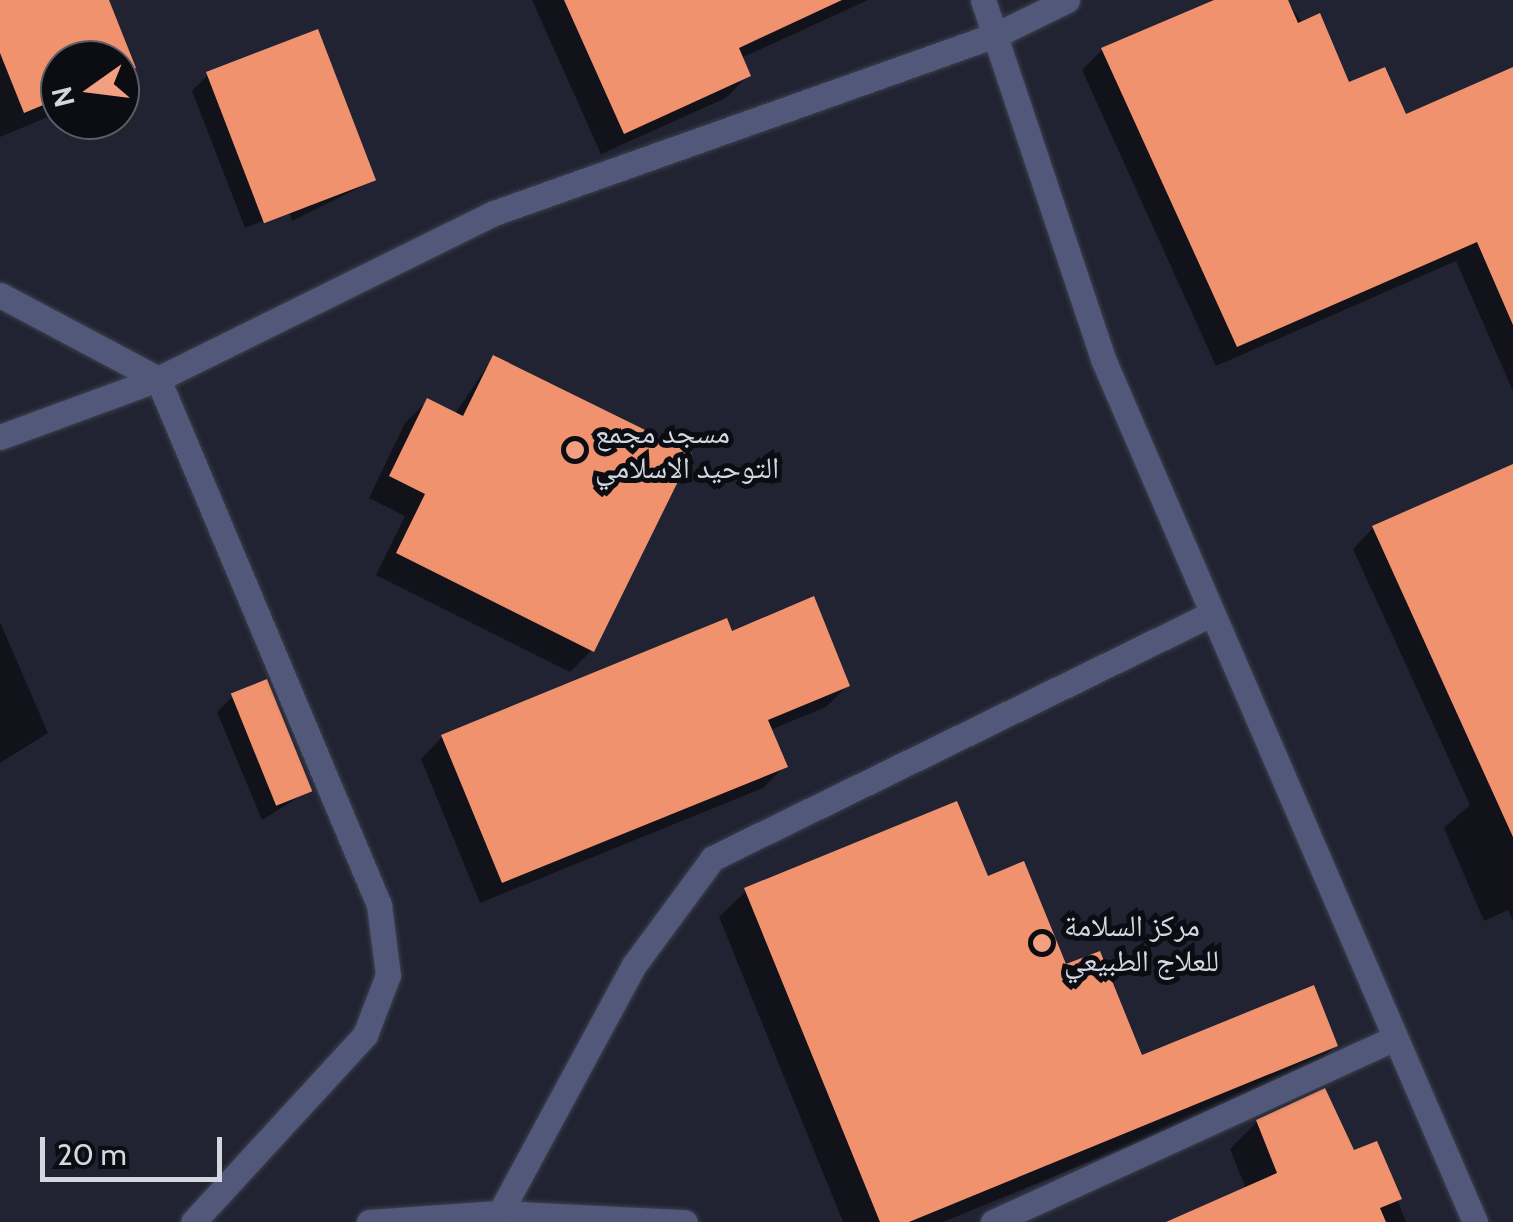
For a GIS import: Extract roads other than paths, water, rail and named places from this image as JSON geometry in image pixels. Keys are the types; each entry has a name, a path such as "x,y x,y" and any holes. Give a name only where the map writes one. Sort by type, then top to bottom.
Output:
{"street":[{"path":"983,0 998,34 1102,359 1207,616 1391,1040 1475,1222"},
{"path":"0,437 158,379 494,213 998,34 1067,0"},
{"path":"0,295 158,379 380,905 388,975 365,1035 193,1222"},
{"path":"496,1217 643,951 713,858 1207,616"},
{"path":"993,1222 1391,1040"},
{"path":"369,1222 496,1217 684,1222"}],"place":[{"name":"مسجد مجمع التوحيد الاسلامي","path":"575,450"},
{"name":"مركز السلامة للعلاج الطبيعي","path":"1042,943"}]}
